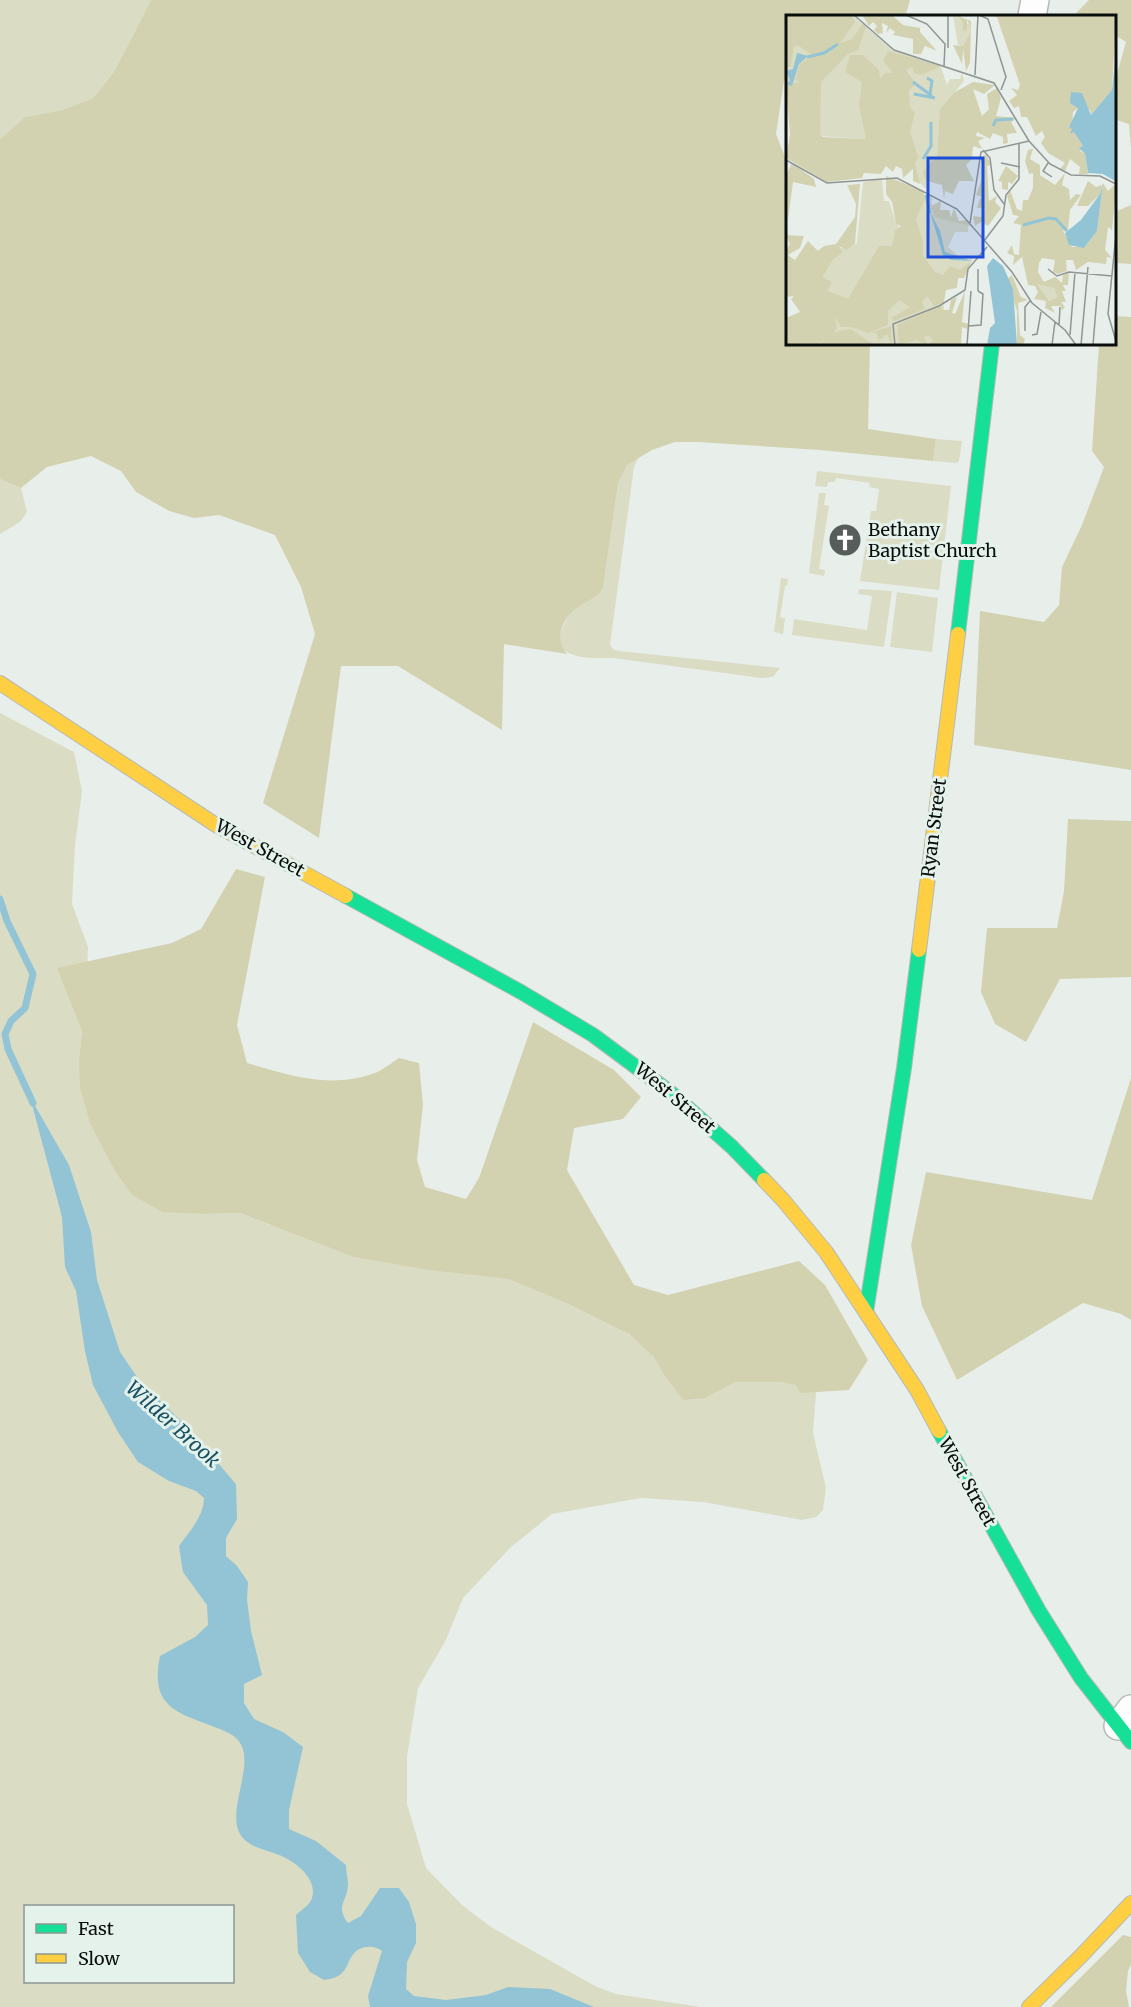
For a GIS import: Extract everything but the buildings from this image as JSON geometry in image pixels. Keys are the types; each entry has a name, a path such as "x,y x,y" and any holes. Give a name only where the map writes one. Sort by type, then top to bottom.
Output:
{"main road":[{"name":"Ryan Street","path":"866,1312 904,1068 992,345"},
{"name":"West Street","path":"0,683 216,825 521,992 593,1035 702,1119 761,1175 826,1252 917,1390 1039,1611 1081,1678 1127,1726"},
{"path":"1029,2007 1131,1903"}],"street":[{"path":"1032,15 1035,0"}],"green space":[{"path":"0,0 151,0 114,72 93,98 62,110 25,117 0,139"},
{"path":"151,0 910,0 906,14 902,15 786,15 786,78 776,134 786,159 786,345 870,345 868,429 936,439 933,461 820,450 675,442 652,450 627,465 618,484 603,588 573,611 565,621 560,638 567,654 504,644 502,730 398,666 341,666 319,838 263,803 315,634 301,587 275,535 219,515 194,518 169,511 136,492 121,471 91,456 47,467 21,488 0,479 0,139 25,117 62,110 93,98 114,72"},
{"path":"1089,0 1131,0 1131,149 1129,124 1116,120 1116,77 1126,42 1116,36 1116,15 1076,13"},
{"path":"1131,205 1131,264 1116,263 1116,212"},
{"path":"1116,316 1131,317 1131,770 974,745 980,611 1044,622 1059,605 1062,567 1082,525 1104,467 1092,451 1099,345 1116,345"},
{"path":"936,439 962,441 957,463 933,461"},
{"path":"638,458 634,467 610,645 619,651 780,668 773,677 761,678 613,658 576,656 563,648 560,641 561,631 567,618 576,608 603,588 618,484 627,465"},
{"path":"817,471 951,486 939,590 860,581 871,511 876,511 879,489 869,487 870,483 836,478 835,482 828,482 827,487 815,486"},
{"path":"0,479 21,488 27,512 20,522 0,534"},
{"path":"819,493 826,493 824,505 829,506 819,569 825,570 824,576 809,573"},
{"path":"781,578 788,579 780,617 785,618 783,634 774,632"},
{"path":"859,589 892,591 884,647 792,635 794,619 867,630 872,596 858,594"},
{"path":"897,592 938,598 932,652 890,647"},
{"path":"0,713 74,752 82,791 75,846 72,904 88,947 79,1059 205,1214 240,1213 270,1225 503,1247 635,1339 818,1367 813,1433 826,1488 823,1510 816,1517 802,1520 703,1502 641,1498 552,1514 510,1548 463,1598 446,1640 418,1688 407,1757 407,1804 426,1868 462,1905 491,1927 595,1986 616,1994 701,2007 0,2007"},
{"path":"1068,819 1131,821 1131,977 1060,979 1026,1042 995,1024 981,992 987,928 1057,928 1064,891"},
{"path":"236,869 265,877 237,1025 247,1063 310,1079 342,1080 375,1073 399,1058 419,1063 423,1105 417,1160 425,1187 466,1199 479,1178 533,1022 614,1070 641,1097 623,1119 574,1128 567,1170 634,1285 668,1295 799,1261 825,1285 868,1360 849,1390 800,1393 796,1385 782,1382 735,1382 705,1398 683,1400 654,1357 629,1334 569,1304 509,1279 429,1270 354,1257 240,1213 163,1212 132,1195 115,1171 90,1123 80,1088 79,1059 82,1031 57,968 172,943 201,929"},
{"path":"1131,1078 1131,1320 1121,1314 1083,1303 957,1380 922,1306 911,1245 926,1172 1092,1200"},
{"path":"1123,1935 1131,1937 1131,1964 1126,1991 1129,2007 1051,2007"}],"water":[{"path":"30,1097 69,1165 91,1232 97,1280 120,1352 139,1380 185,1425 236,1484 237,1519 226,1538 226,1556 237,1566 248,1582 247,1600 251,1631 262,1675 244,1684 244,1703 254,1719 283,1732 303,1747 289,1810 289,1829 316,1841 346,1865 348,1885 342,1912 348,1923 361,1916 380,1888 399,1888 409,1902 416,1924 416,1943 407,1962 406,1989 414,1996 446,2000 486,1995 508,1987 550,1989 594,2007 370,2007 368,1996 382,1951 370,1947 358,1950 342,1973 324,1980 310,1972 298,1953 296,1915 311,1901 312,1884 298,1866 279,1855 254,1846 242,1837 237,1827 236,1814 243,1774 243,1749 237,1739 229,1733 176,1711 162,1696 158,1673 160,1656 195,1637 208,1625 207,1605 183,1572 179,1546 199,1517 204,1498 196,1491 169,1481 138,1462 118,1432 93,1385 85,1351 76,1291 65,1267 62,1217"}],"waterway":[{"name":"Wilder Brook","path":"0,899 7,921 33,974 25,1008 11,1021 5,1034 8,1049 33,1103"}],"traffic: fast":[{"path":"958,634 992,345"},
{"path":"346,896 521,992 593,1035 671,1093 732,1147 764,1180"},
{"path":"866,1312 904,1068 919,950"},
{"path":"939,1431 1039,1611 1081,1678 1131,1742"}],"traffic: slow":[{"path":"919,950 958,634"},
{"path":"0,683 216,825 346,896"},
{"path":"764,1180 826,1252 917,1390 939,1431"},
{"path":"1029,2007 1131,1903"}],"place":[{"name":"Bethany Baptist Church","path":"845,540"}]}
